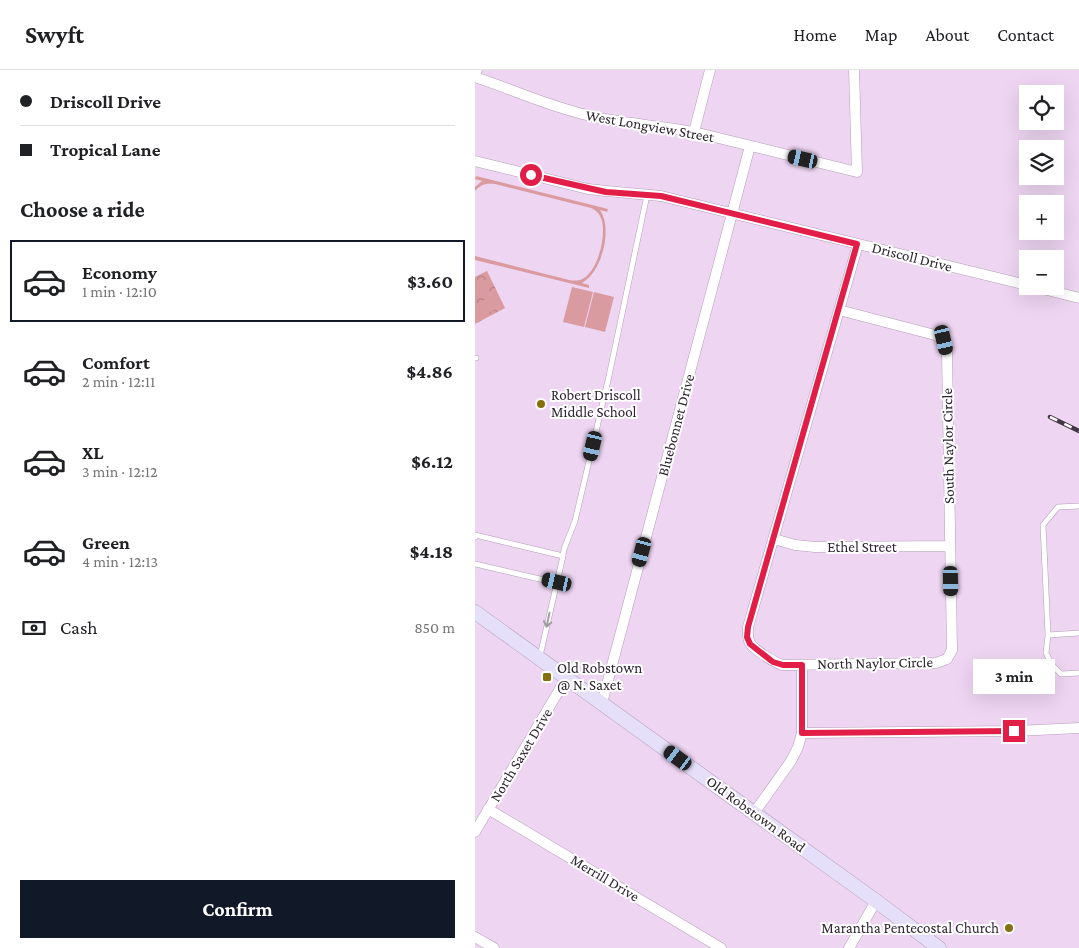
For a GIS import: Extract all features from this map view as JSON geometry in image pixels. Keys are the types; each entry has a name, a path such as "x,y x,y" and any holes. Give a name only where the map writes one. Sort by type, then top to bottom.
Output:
{"street":[{"path":"475,77 477,70"},
{"path":"694,132 710,70"},
{"name":"West Longview Street","path":"475,77 578,113 599,118 694,132 857,172 854,70"},
{"name":"Bluebonnet Drive","path":"602,703 749,146"},
{"name":"Driscoll Drive","path":"475,161 606,192 661,196 1019,284"},
{"name":"North Naylor Circle","path":"857,244 748,627 747,637 750,644 773,662 783,665 936,663 947,660"},
{"name":"Driscoll Drive","path":"1064,294 1079,298"},
{"name":"South Naylor Circle","path":"839,310 935,335 944,340 947,352 952,650 947,660"},
{"name":"Ethel Street","path":"773,539 795,545 815,547 950,546"},
{"name":"Old Robstown Road","path":"475,612 877,901 939,948"},
{"name":"North Naylor Circle","path":"754,813 791,761 798,747 802,733 802,665"},
{"name":"North Saxet Drive","path":"475,832 567,678"},
{"path":"802,733 1014,731 1079,728"},
{"name":"Merrill Drive","path":"488,809 721,948"},
{"path":"849,948 877,901"},
{"path":"475,937 494,948"}],"lane":[{"path":"540,658 564,550 575,521 609,376 648,194"},
{"path":"1079,506 1058,507 1043,525 1048,635 1047,653 1052,665 1061,674 1079,673"},
{"path":"475,535 563,556"},
{"path":"475,564 557,582"},
{"path":"1048,635 1079,633"}],"green space":[{"path":"476,176 608,209 607,212 600,210 604,218 605,239 600,260 595,270 582,283 589,285 589,288 475,260 475,256 575,281 584,278 594,266 601,249 603,230 600,216 591,208 495,184 484,184 475,191 475,187 482,181 475,179"},
{"path":"487,271 505,308 475,324 475,277"},
{"path":"572,287 593,292 584,327 563,322"},
{"path":"594,292 614,297 605,332 585,327"},
{"path":"490,297 496,309 475,320 475,305"}],"railway":[{"path":"1050,417 1079,431"}],"place":[{"name":"Robert Driscoll Middle School","path":"541,404"},
{"name":"Old Robstown @ N. Saxet","path":"547,677"},
{"name":"Marantha Pentecostal Church","path":"1009,928"}],"route":[{"path":"531,175 606,192 661,196 857,244 748,627 747,637 750,644 773,662 783,665 802,665 802,733 1014,731"}]}
